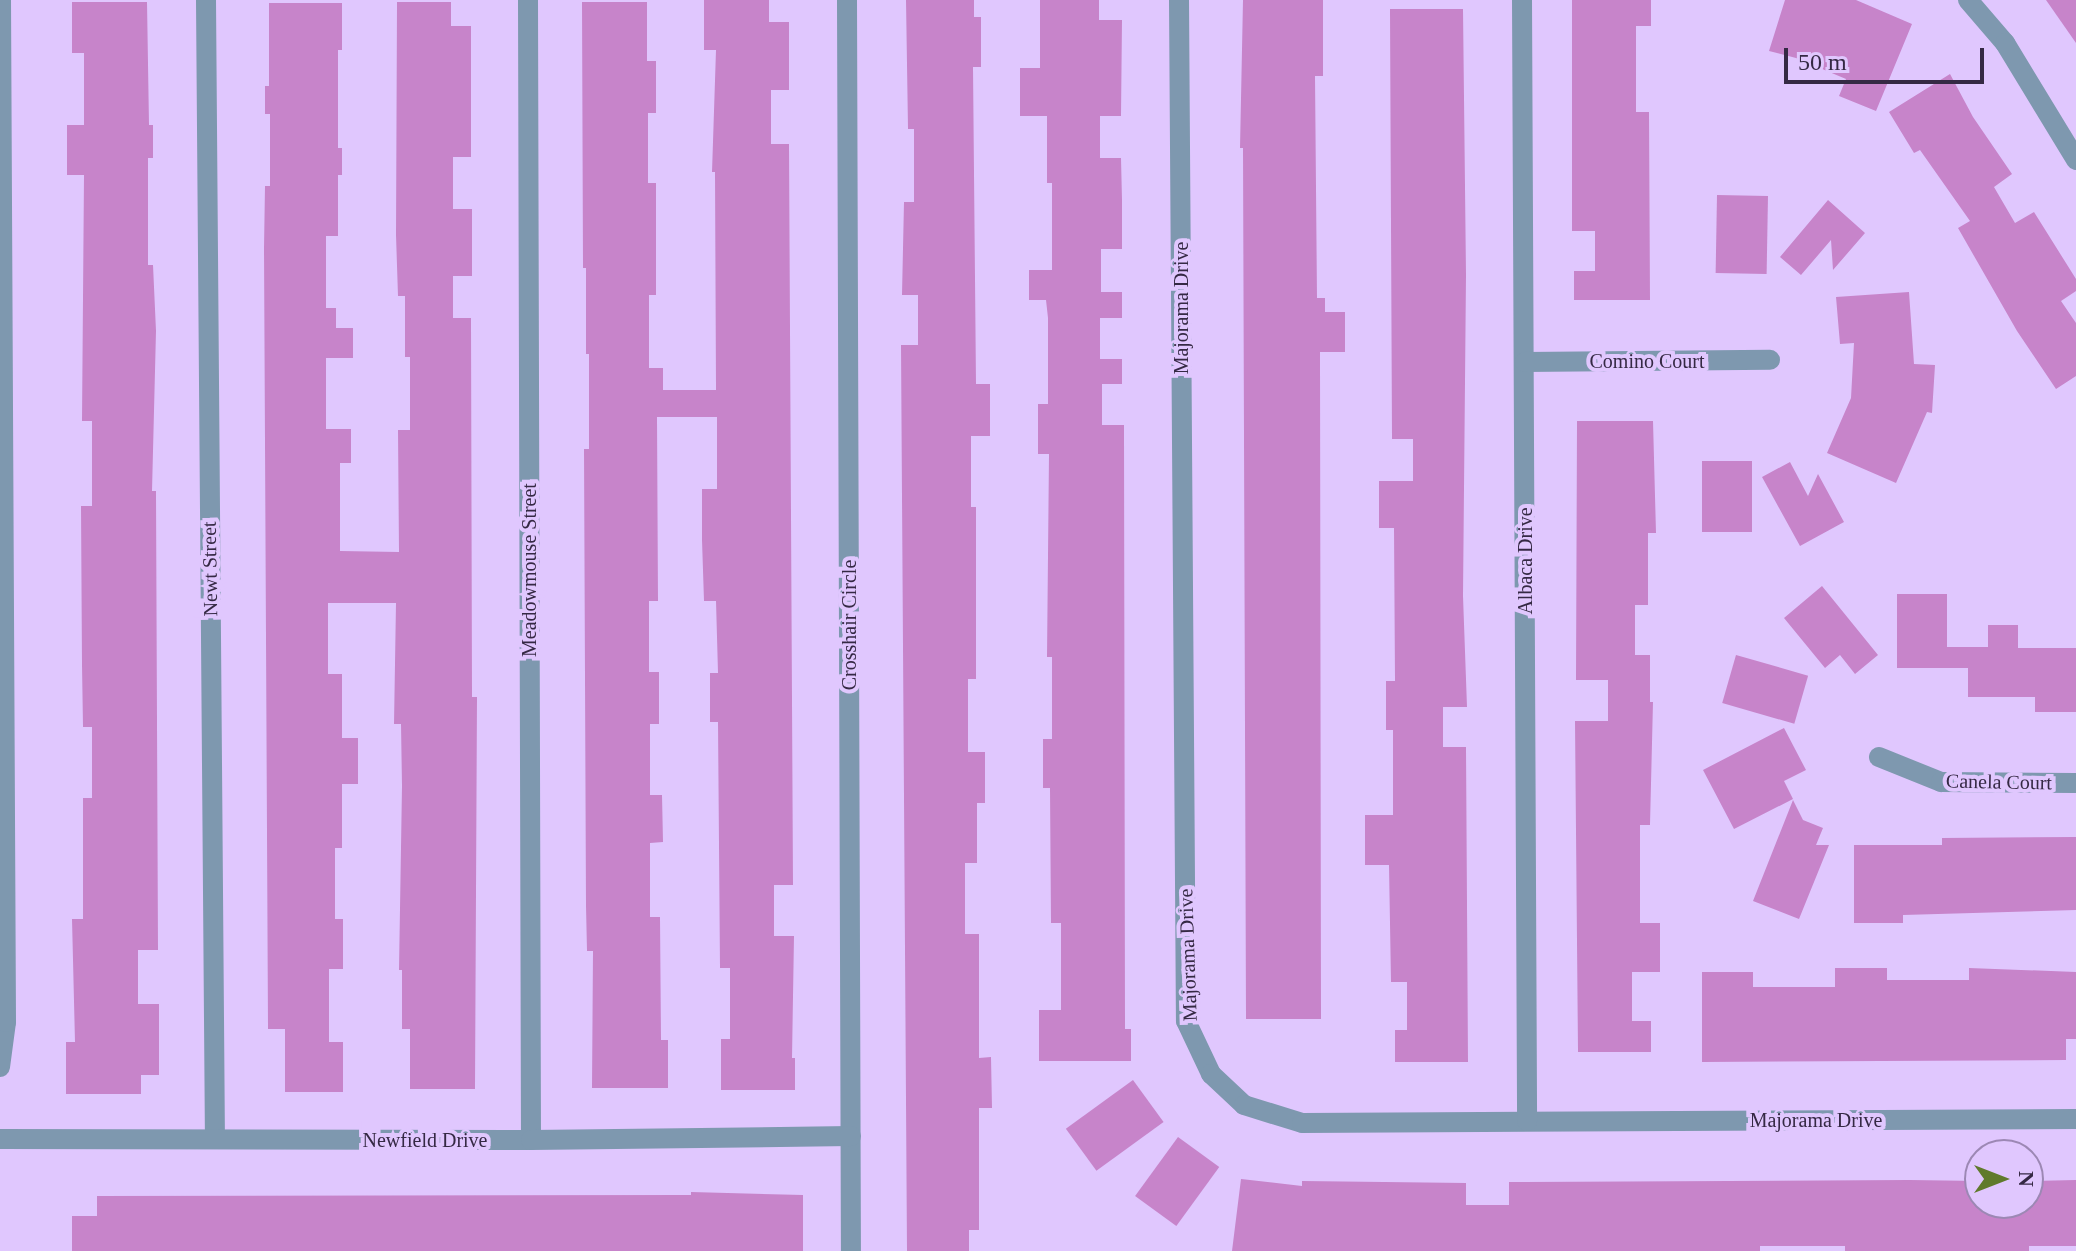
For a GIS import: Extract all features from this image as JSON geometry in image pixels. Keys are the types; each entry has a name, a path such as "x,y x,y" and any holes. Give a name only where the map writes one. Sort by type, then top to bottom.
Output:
{"street":[{"path":"0,1067 6,1022 1,0"},
{"name":"Newt Street","path":"206,0 215,1138"},
{"name":"Meadowmouse Street","path":"528,0 531,1140"},
{"name":"Crosshair Circle","path":"847,0 851,1251"},
{"name":"Majorama Drive","path":"1179,0 1186,1021 1211,1074 1244,1105 1302,1123 2076,1119"},
{"name":"Albaca Drive","path":"1522,0 1527,1121"},
{"path":"1968,0 2005,43 2076,160"},
{"name":"Comino Court","path":"1525,362 1770,360"},
{"name":"Canela Court","path":"1879,757 1941,782 2076,783"},
{"name":"Newfield Drive","path":"0,1139 531,1140 851,1136"}],"building":[{"path":"704,0 769,0 769,22 789,22 789,90 771,90 771,144 789,144 793,885 774,885 774,936 794,936 792,1058 795,1058 795,1090 721,1090 721,1039 730,1039 730,968 720,968 718,722 710,722 710,673 718,673 716,601 704,601 702,540 702,489 717,489 717,417 657,417 658,601 649,601 649,672 659,672 659,724 650,724 650,795 662,795 663,842 650,843 650,917 660,917 661,1040 668,1040 668,1088 592,1088 593,951 587,951 586,906 584,449 589,449 589,354 586,354 586,268 583,268 582,2 647,2 647,61 656,61 656,113 648,113 648,183 656,183 656,295 649,295 649,368 663,368 663,390 716,390 715,172 712,172 716,50 704,50"},
{"path":"906,0 974,0 974,17 981,17 981,67 973,67 976,384 990,384 990,436 971,436 971,507 976,507 976,679 968,679 968,752 985,752 985,803 977,803 977,863 965,863 965,934 979,934 979,1058 991,1057 992,1108 979,1108 979,1230 969,1230 969,1251 907,1251 901,345 918,345 918,295 902,295 904,202 914,202 914,129 908,129"},
{"path":"1040,0 1099,0 1099,20 1122,20 1121,116 1100,116 1100,158 1121,158 1122,249 1101,249 1101,292 1122,292 1122,318 1100,318 1100,359 1122,359 1122,384 1102,384 1102,425 1124,425 1125,1029 1131,1029 1131,1061 1039,1061 1039,1010 1061,1010 1061,923 1051,923 1050,788 1043,788 1043,739 1052,739 1052,657 1047,657 1049,454 1038,454 1038,404 1048,404 1048,318 1046,300 1029,300 1029,270 1052,270 1052,183 1047,183 1047,116 1020,116 1020,68 1040,68"},
{"path":"1243,0 1323,0 1323,76 1315,76 1317,298 1325,298 1325,312 1345,312 1345,352 1320,352 1321,1019 1246,1019 1243,148 1240,148"},
{"path":"1572,0 1651,0 1651,26 1636,26 1636,112 1649,112 1650,300 1574,300 1574,271 1595,271 1595,231 1572,231"},
{"path":"1785,0 1856,0 1912,24 1876,111 1839,96 1846,79 1796,58 1769,51"},
{"path":"2046,0 2076,0 2076,43"},
{"path":"72,2 147,2 149,125 153,125 153,158 148,158 148,265 153,265 156,331 152,491 156,491 158,950 138,950 138,1004 159,1004 159,1075 141,1075 141,1094 66,1094 66,1042 75,1042 72,919 83,919 83,798 92,798 92,727 83,727 82,665 81,506 92,506 92,421 82,421 84,175 67,175 67,125 84,125 84,53 72,53"},
{"path":"397,2 451,2 451,26 471,26 471,157 453,157 453,209 472,209 472,276 453,276 453,318 471,318 472,697 477,697 475,1089 410,1089 410,1029 402,1029 402,970 399,970 402,786 401,724 394,724 396,603 328,603 328,674 342,674 342,738 358,738 358,784 342,784 342,848 335,848 335,919 343,919 343,969 329,969 329,1042 343,1042 343,1092 285,1092 285,1029 268,1029 264,248 265,186 270,186 270,114 265,114 265,86 269,86 269,3 342,3 342,50 338,50 338,148 342,148 342,175 338,175 338,236 326,236 326,308 336,308 336,328 353,328 353,358 326,358 326,429 351,429 351,463 340,463 340,551 399,552 398,430 410,430 410,357 405,357 405,296 398,296"},
{"path":"1390,9 1463,9 1466,275 1463,596 1467,707 1443,707 1443,747 1466,747 1468,1062 1395,1062 1395,1030 1407,1030 1407,982 1391,982 1389,865 1365,865 1365,815 1393,815 1393,730 1386,730 1386,681 1395,681 1394,528 1379,528 1379,481 1413,481 1413,439 1392,439"},
{"path":"1950,74 1973,117 2012,174 1994,187 2015,223 2034,212 2076,279 2076,291 2061,301 2076,323 2076,376 2056,389 2017,331 1958,228 1970,221 1920,150 1914,153 1889,112"},
{"path":"1717,195 1768,196 1767,274 1716,273"},
{"path":"1828,200 1865,233 1833,270 1831,240 1801,275 1780,257"},
{"path":"1909,292 1914,364 1935,365 1932,413 1927,412 1896,483 1827,453 1851,398 1854,343 1840,344 1836,297"},
{"path":"1577,421 1653,421 1656,533 1648,533 1648,605 1635,605 1635,655 1650,655 1650,702 1653,702 1650,825 1640,825 1640,923 1660,923 1660,972 1632,972 1632,1021 1651,1021 1651,1052 1578,1052 1575,721 1608,721 1608,680 1576,680"},
{"path":"1702,461 1752,461 1752,532 1702,532"},
{"path":"1790,462 1808,496 1818,474 1844,522 1800,546 1762,477"},
{"path":"1822,586 1878,655 1855,674 1840,655 1825,668 1784,618"},
{"path":"1897,594 1947,594 1947,647 1988,647 1988,625 2018,625 2018,648 2076,648 2076,712 2035,712 2035,697 1968,697 1968,668 1897,668"},
{"path":"1736,655 1808,676 1794,724 1722,703"},
{"path":"1784,728 1806,770 1784,781 1793,799 1734,829 1703,770"},
{"path":"1793,800 1803,820 1823,828 1816,845 1829,845 1799,919 1753,901"},
{"path":"2076,837 2076,910 1903,915 1903,923 1854,923 1854,845 1942,845 1942,838"},
{"path":"1835,968 1887,968 1887,980 1969,980 1969,968 2076,972 2076,1039 2066,1039 2066,1060 1702,1062 1702,972 1753,972 1753,987 1835,987"},
{"path":"1133,1080 1164,1122 1096,1171 1066,1129"},
{"path":"1178,1137 1219,1167 1176,1226 1135,1196"},
{"path":"1241,1179 1302,1186 1302,1181 1466,1183 1466,1205 1509,1205 1509,1182 1964,1181 1964,1219 2044,1219 2044,1181 2076,1180 2076,1246 2029,1246 2029,1251 1845,1251 1845,1246 1760,1246 1760,1251 1232,1251"},
{"path":"691,1192 803,1195 803,1251 72,1251 72,1216 97,1216 97,1196 691,1195"}]}
